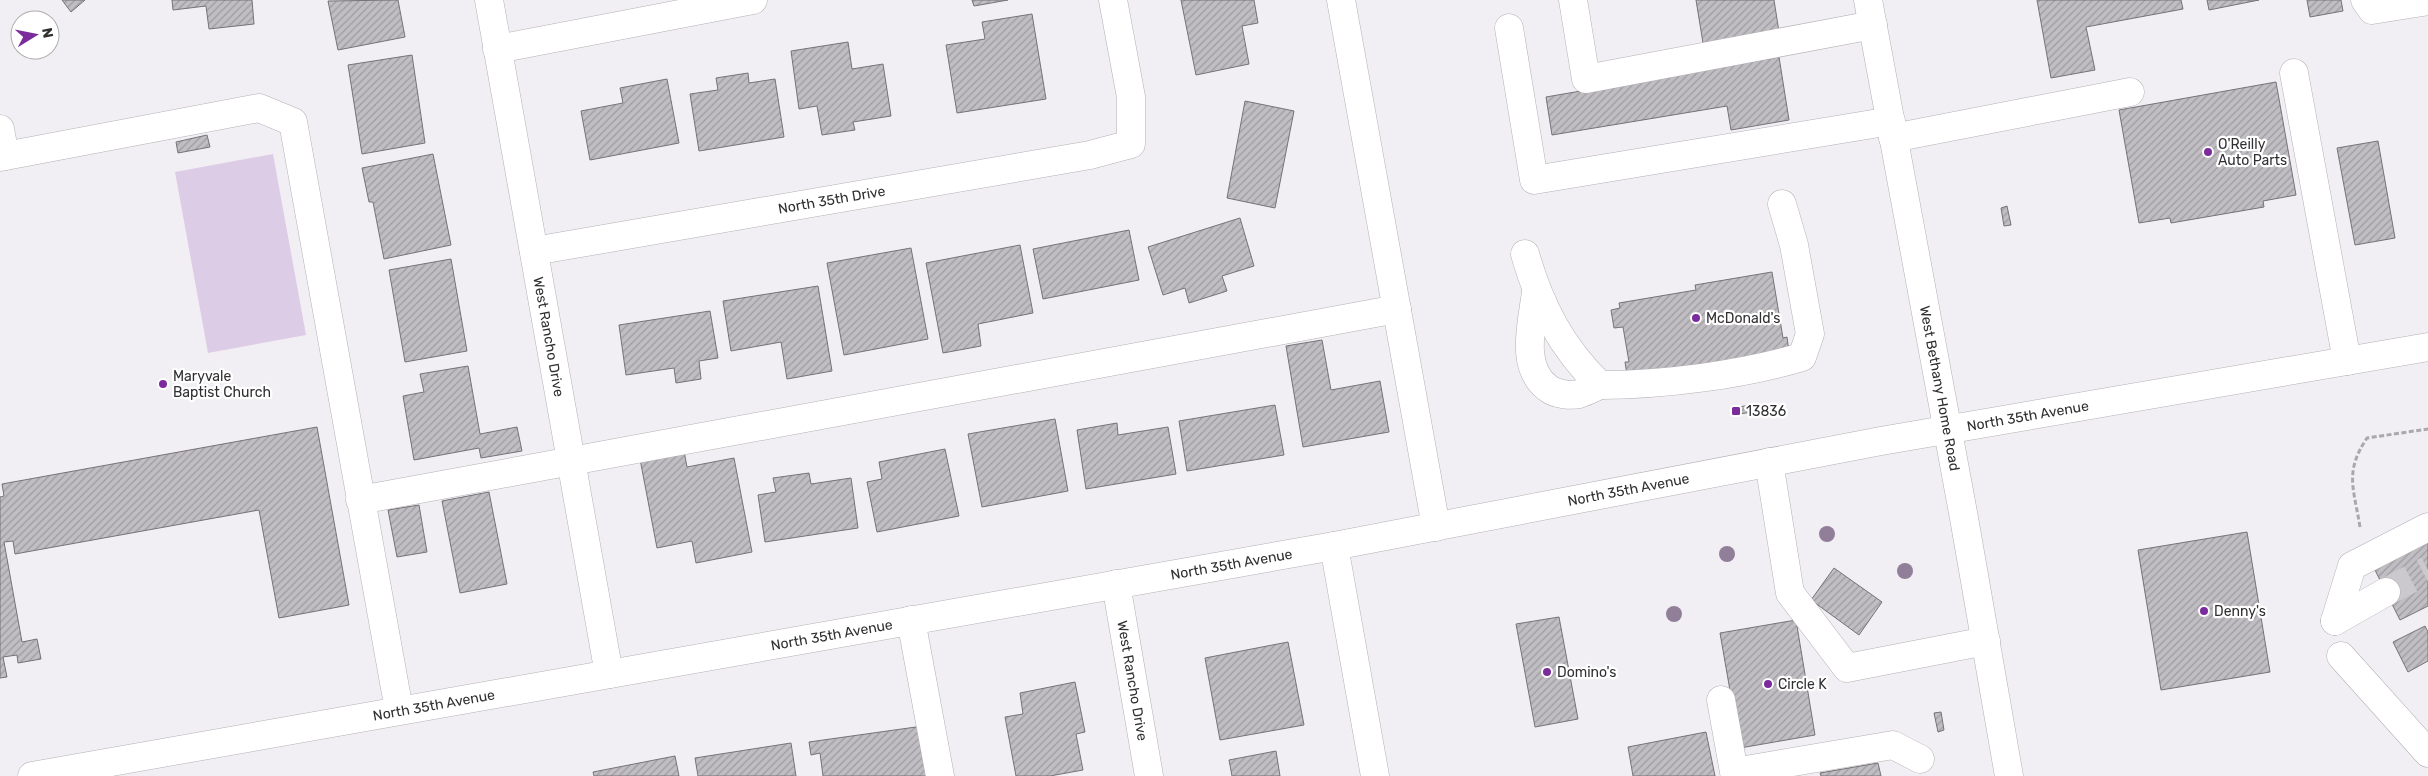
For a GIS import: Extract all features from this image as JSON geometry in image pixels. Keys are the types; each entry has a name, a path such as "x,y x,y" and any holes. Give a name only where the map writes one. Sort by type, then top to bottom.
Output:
{"main road":[{"name":"West Rancho Drive","path":"488,0 609,674"},
{"path":"497,49 753,0"},
{"name":"North 35th Drive","path":"534,251 1090,155 1131,144 1131,98 1113,0"},
{"path":"1341,0 1436,527"},
{"path":"1572,0 1586,79 1871,13"},
{"path":"2365,0 2372,10 2428,1"},
{"name":"West Bethany Home Road","path":"1871,13 1948,429 2009,776"},
{"path":"1510,28 1534,180 1892,129 2130,92"},
{"path":"2294,72 2347,361"},
{"path":"0,129 2,156 259,108 293,122 399,710"},
{"path":"1536,292 1530,337 1532,371 1541,384 1555,393 1578,394 1600,385 1629,385 1719,374 1778,364 1802,356 1810,334 1794,245 1782,204"},
{"path":"1525,254 1536,292 1562,342 1581,366 1600,385"},
{"path":"360,500 1397,309"},
{"name":"North 35th Avenue","path":"32,776 91,771 399,710 1334,546 1948,429 2428,347"},
{"path":"1769,462 1790,593 1847,668 1986,641"},
{"path":"2386,592 2335,621 2352,566 2428,527"},
{"path":"1334,546 1375,776"},
{"name":"West Rancho Drive","path":"1116,584 1150,776"},
{"path":"911,620 940,776"},
{"path":"2341,656 2428,753"},
{"path":"1721,700 1734,772 1893,745 1920,759"}],"path":[{"path":"2360,528 2351,476 2355,456 2368,438 2428,429"}],"shaded area":[{"path":"273,154 306,335 208,353 175,172"}],"building":[{"path":"62,0 85,0 71,12"},
{"path":"172,0 252,0 254,24 209,29 206,6 173,10"},
{"path":"398,0 405,37 338,50 328,1"},
{"path":"972,0 1008,0 974,6"},
{"path":"1181,0 1254,0 1258,23 1242,26 1249,64 1196,75"},
{"path":"1696,0 1774,0 1779,32 1703,43"},
{"path":"2037,0 2181,0 2183,9 2086,27 2095,70 2051,78"},
{"path":"2207,0 2259,0 2209,10"},
{"path":"2307,0 2341,0 2343,11 2310,17"},
{"path":"1032,14 1046,99 957,113 946,45 985,39 982,22"},
{"path":"848,42 852,69 883,64 891,116 853,122 855,130 822,135 817,106 799,109 791,51"},
{"path":"412,55 425,143 362,154 348,65"},
{"path":"1779,57 1789,120 1731,130 1727,106 1552,135 1546,97"},
{"path":"748,73 749,83 775,79 784,137 699,151 690,94 718,90 716,78"},
{"path":"667,79 679,143 590,160 581,111 623,103 620,88"},
{"name":"O'Reilly Auto Parts","path":"2276,82 2296,195 2263,201 2264,207 2171,223 2170,218 2139,223 2119,110"},
{"path":"1245,101 1294,111 1275,208 1227,198"},
{"path":"207,135 210,147 178,153 176,142"},
{"path":"2378,141 2395,238 2355,245 2337,148"},
{"path":"433,154 451,245 384,259 373,202 369,202 362,168"},
{"path":"2007,206 2011,225 2004,226 2001,208"},
{"path":"1240,218 1254,266 1222,276 1227,291 1189,303 1185,288 1163,295 1148,247"},
{"path":"1129,230 1139,280 1043,299 1033,249"},
{"path":"1020,245 1033,313 978,324 981,346 943,353 926,263"},
{"path":"911,248 928,339 844,355 827,263"},
{"path":"451,259 467,351 405,362 389,270"},
{"name":"McDonald's","path":"1772,272 1783,338 1787,337 1789,352 1627,375 1625,362 1629,362 1623,327 1614,328 1611,310 1620,308 1619,303 1696,290 1695,285"},
{"path":"818,286 832,371 787,379 781,342 731,351 723,301"},
{"path":"710,311 718,358 699,361 701,379 676,383 674,368 626,375 619,325"},
{"path":"1322,340 1331,390 1380,381 1389,432 1303,447 1286,346"},
{"path":"468,366 480,434 517,427 522,451 481,458 479,448 414,460 403,396 424,392 420,374"},
{"path":"1275,405 1284,455 1187,471 1179,421"},
{"path":"1751,405 1752,412 1733,415 1732,408"},
{"path":"1055,419 1068,491 982,507 968,434"},
{"path":"1117,423 1118,435 1168,427 1176,474 1086,489 1077,430"},
{"path":"317,427 349,605 279,618 259,510 15,554 13,541 4,542 22,642 37,639 41,659 18,663 17,655 3,657 7,677 0,678 0,497 4,496 2,484"},
{"path":"945,449 959,516 877,532 867,482 882,479 879,462"},
{"path":"684,451 687,467 734,458 752,552 696,563 692,541 657,548 640,459"},
{"path":"809,473 811,484 851,478 858,528 765,542 758,495 776,492 773,478"},
{"path":"489,492 507,584 460,593 442,501"},
{"path":"419,505 427,552 397,557 388,510"},
{"name":"Denny's","path":"2247,532 2270,672 2161,690 2138,550"},
{"path":"2428,534 2428,606 2400,620 2371,562"},
{"path":"1834,568 1882,602 1859,635 1811,600"},
{"name":"Domino's","path":"1559,617 1578,719 1535,727 1516,624"},
{"name":"Circle K","path":"1796,620 1815,735 1740,748 1720,633"},
{"path":"2425,626 2428,632 2428,661 2408,672 2393,642"},
{"path":"1288,642 1304,725 1220,740 1205,658"},
{"path":"1075,682 1085,732 1076,734 1083,770 1050,776 1016,776 1005,717 1023,714 1020,693"},
{"path":"1941,712 1944,730 1938,732 1934,713"},
{"path":"923,726 930,776 823,776 820,753 811,755 809,742"},
{"path":"1706,732 1715,776 1633,776 1628,747"},
{"path":"791,743 796,776 698,776 695,758"},
{"path":"1276,751 1280,776 1232,776 1229,760"},
{"path":"675,756 679,776 594,776 593,772"},
{"path":"1878,763 1881,776 1821,776 1820,773"}],"tunnel":[{"path":"2386,592 2428,570"}],"place":[{"name":"O'Reilly Auto Parts","path":"2208,152"},
{"name":"McDonald's","path":"1696,318"},
{"name":"Maryvale Baptist Church","path":"163,384"},
{"name":"13836","path":"1736,411"},
{"name":"Denny's","path":"2204,611"},
{"name":"Domino's","path":"1547,672"},
{"name":"Circle K","path":"1768,684"}]}
